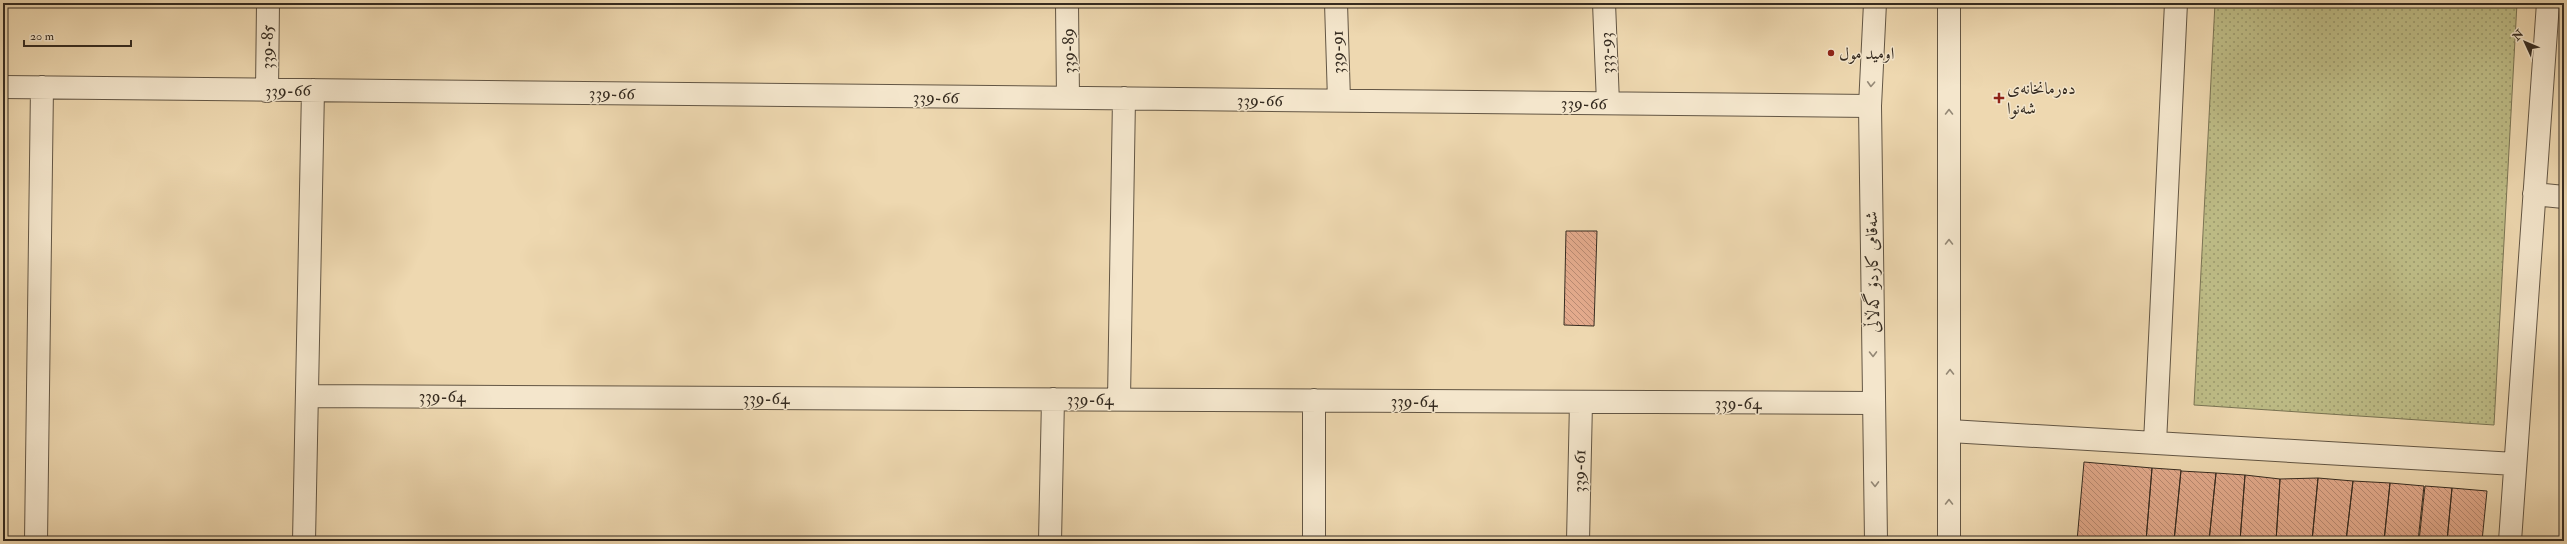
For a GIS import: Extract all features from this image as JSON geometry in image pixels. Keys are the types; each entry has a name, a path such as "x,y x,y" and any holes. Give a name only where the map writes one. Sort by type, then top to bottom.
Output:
{"street":[{"name":"339-85","path":"267,90 268,3"},
{"name":"339-89","path":"1067,3 1068,98"},
{"name":"339-91","path":"1336,3 1339,100"},
{"name":"333-93","path":"1604,3 1608,103"},
{"name":"شەقامی کاردۆ گەڵاڵی","path":"1874,3 1870,106 1876,541"},
{"path":"1949,3 1949,541"},
{"path":"2155,443 2176,3"},
{"path":"2510,541 2548,3"},
{"name":"339-66","path":"3,87 1870,106"},
{"path":"36,541 42,87"},
{"path":"304,541 313,90"},
{"path":"1119,399 1124,98"},
{"path":"2534,194 2564,197"},
{"name":"339-64","path":"306,396 1873,403"},
{"path":"1050,541 1053,399"},
{"path":"1314,400 1314,541"},
{"name":"339-61","path":"1578,541 1580,402"},
{"path":"1950,431 2516,464"}],"shaded area":[{"path":"2215,3 2517,3 2494,425 2194,405"}],"building":[{"path":"1566,231 1597,231 1594,326 1564,325"},
{"path":"2084,462 2152,468 2146,541 2077,541"},
{"path":"2152,468 2181,470 2174,541 2146,541"},
{"path":"2181,471 2216,473 2209,541 2174,541"},
{"path":"2216,473 2245,475 2240,541 2209,541"},
{"path":"2245,475 2280,479 2276,541 2240,541"},
{"path":"2318,478 2353,481 2346,541 2312,541"},
{"path":"2318,478 2312,541 2276,541 2280,479"},
{"path":"2353,481 2390,483 2384,541 2346,541"},
{"path":"2390,483 2424,486 2418,541 2384,541"},
{"path":"2425,486 2452,488 2447,541 2419,541"},
{"path":"2452,488 2487,491 2482,541 2447,541"}],"place":[{"name":"اوميد مول","path":"1831,53"},
{"name":"دەرمانخانەی شەنوا","path":"1999,98"}]}
